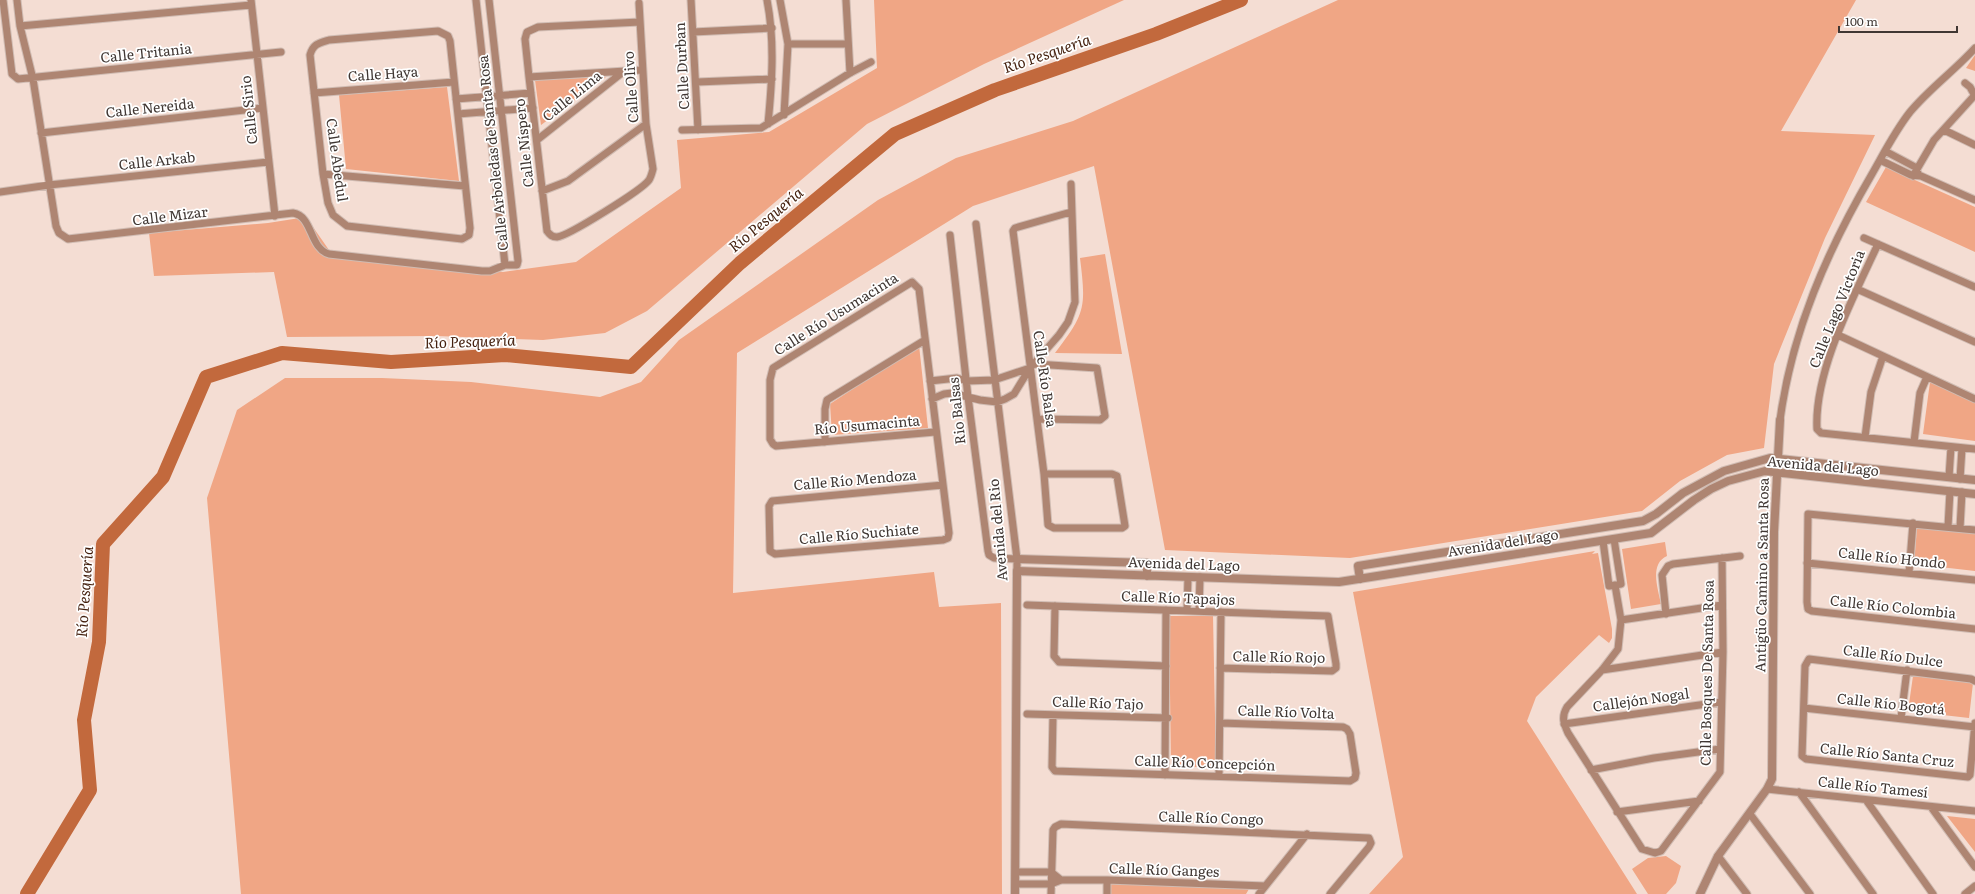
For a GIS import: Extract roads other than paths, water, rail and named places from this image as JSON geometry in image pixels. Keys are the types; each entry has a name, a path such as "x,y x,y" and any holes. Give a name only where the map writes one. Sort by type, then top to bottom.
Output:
{"street":[{"path":"3,0 3,29"},
{"path":"17,0 20,26 33,79 49,185"},
{"name":"Calle Arboledas de Santa Rosa","path":"476,0 505,265 517,265 518,261 489,0"},
{"name":"Calle Durban","path":"691,0 698,130"},
{"path":"767,0 772,28 772,79 768,124"},
{"path":"780,0 788,44 784,115"},
{"path":"846,0 850,73"},
{"path":"20,26 251,2"},
{"name":"Calle Sirio","path":"251,2 275,216"},
{"name":"Calle Olivo","path":"639,3 646,124 652,169"},
{"name":"Calle Níspero","path":"640,22 538,27 527,32 525,39 547,231 550,235 555,237 562,236 587,222 644,185 652,175 652,169"},
{"path":"693,32 772,28"},
{"name":"Calle Tritania","path":"3,29 12,74 15,78 21,80 281,52"},
{"name":"Calle Abedul","path":"438,31 448,36 450,41 470,232 466,238 462,239 347,226 333,215 328,203 323,174 314,92 310,55 313,47 319,43 329,40 438,31"},
{"path":"788,44 848,44"},
{"name":"Antigüo Camino a Santa Rosa","path":"1700,894 1718,856 1768,789 1772,779 1774,532 1780,420 1785,383 1805,315 1831,252 1856,202 1885,151 1918,103 1955,69 1975,48"},
{"path":"682,130 750,130 761,128 850,73 871,62"},
{"path":"529,77 642,70"},
{"name":"Calle Lima","path":"537,140 623,71"},
{"path":"696,82 772,79"},
{"name":"Calle Haya","path":"314,92 454,82"},
{"path":"1917,174 1934,140 1975,96 1970,87 1965,83"},
{"path":"456,99 531,93"},
{"name":"Calle Nereida","path":"41,133 262,108"},
{"path":"458,114 533,108"},
{"path":"542,191 568,181 646,124"},
{"path":"1944,130 1975,145"},
{"path":"1885,151 1917,174"},
{"path":"1880,160 1917,174 1975,200"},
{"name":"Calle Arkab","path":"0,192 49,185 268,162"},
{"path":"323,174 465,186"},
{"path":"932,399 948,394 997,402 1014,394 1032,366 1068,322 1076,302 1071,184"},
{"name":"Calle Mizar","path":"49,185 56,226 59,233 68,240 299,214 304,218 319,249 329,254 482,272 490,271 505,265"},
{"name":"Calle Río Balsa","path":"1044,474 1115,475 1118,479 1125,525 1122,528 1051,528 1048,525 1032,366 1014,233 1015,228 1071,212"},
{"name":"Avenida del Rio","path":"976,224 1017,559 1016,894"},
{"name":"Rio Balsas","path":"950,235 968,397 988,551 989,555 994,558 1017,559"},
{"path":"1864,238 1975,287"},
{"name":"Calle Lago Victoria","path":"1865,437 1818,431 1817,426 1822,380 1838,335 1878,244"},
{"name":"Río Usumacinta","path":"773,368 770,380 771,442 776,446 935,432 919,289 912,282"},
{"name":"Calle Río Usumacinta","path":"773,368 912,282"},
{"path":"1857,289 1975,342"},
{"path":"1838,335 1975,398"},
{"path":"825,442 825,409 829,398 925,340"},
{"path":"1883,356 1871,392 1865,437 1975,449"},
{"path":"930,381 957,378 967,381 994,380 1032,366 1097,368 1105,418 1038,419"},
{"path":"1914,442 1920,393 1927,377"},
{"path":"935,432 943,485"},
{"path":"1949,478 1951,447"},
{"path":"1960,479 1962,448"},
{"name":"Avenida del Lago","path":"1360,579 1358,566 1643,521 1656,514 1683,493 1724,471 1770,458 1975,480"},
{"name":"Avenida del Lago","path":"1017,571 1340,582 1651,533 1694,500 1728,481 1765,471 1975,494"},
{"path":"1904,486 1905,473"},
{"name":"Calle Río Mendoza","path":"771,553 769,506 771,502 943,485"},
{"name":"Calle Río Suchiate","path":"771,553 948,538 949,533 943,485"},
{"path":"1948,527 1950,491"},
{"path":"1960,528 1962,492"},
{"path":"1807,563 1808,514 1975,530"},
{"path":"1909,573 1913,523"},
{"path":"1614,539 1615,585"},
{"path":"1564,724 1563,713 1567,707 1602,670 1618,648 1621,620 1615,585 1603,541"},
{"path":"1475,548 1477,560"},
{"path":"1666,614 1662,575 1665,570 1673,564 1740,556"},
{"name":"Calle Bosques De Santa Rosa","path":"1564,724 1617,812 1642,849 1655,853 1661,851 1720,772 1722,558"},
{"name":"Avenida del Lago","path":"1017,559 1147,563 1147,576"},
{"name":"Calle Río Hondo","path":"1807,563 1975,580"},
{"name":"Calle Río Colombia","path":"1807,563 1808,609 1975,629"},
{"path":"1187,611 1188,577"},
{"path":"1199,612 1200,578"},
{"name":"Calle Río Tapajos","path":"1028,606 1328,616 1336,668"},
{"path":"1055,606 1054,656 1056,660 1063,664 1166,666"},
{"path":"1621,620 1722,606"},
{"path":"1165,775 1167,718 1166,610"},
{"path":"1220,776 1221,612"},
{"path":"1602,670 1722,652"},
{"name":"Calle Río Dulce","path":"1804,708 1805,666 1807,660 1809,659 1907,670 1971,679 1975,681"},
{"name":"Calle Río Rojo","path":"1220,668 1327,672 1336,668"},
{"path":"1901,718 1907,670"},
{"name":"Callejón Nogal","path":"1564,724 1721,702"},
{"name":"Calle Río Bogotá","path":"1804,708 1974,727"},
{"name":"Calle Río Santa Cruz","path":"1804,708 1803,758 1969,777 1974,727"},
{"name":"Calle Río Tajo","path":"1027,714 1167,718"},
{"name":"Calle Río Concepción","path":"1053,715 1053,770 1350,781 1354,780 1355,778"},
{"name":"Calle Río Volta","path":"1220,723 1339,727 1347,730 1350,734 1356,773 1355,778"},
{"path":"1974,727 1975,723"},
{"path":"1591,770 1654,758 1720,749"},
{"name":"Calle Río Tamesí","path":"1768,789 1975,811"},
{"path":"1799,792 1873,894"},
{"path":"1866,800 1933,894"},
{"path":"1617,812 1699,801"},
{"path":"1931,807 1975,867"},
{"path":"1750,814 1810,894"},
{"name":"Calle Río Congo","path":"1051,872 1053,830 1061,824 1365,837 1370,840 1369,847 1330,894"},
{"path":"1259,894 1307,834"},
{"path":"1718,856 1747,894"},
{"path":"1016,872 1051,872 1061,880"},
{"path":"1051,872 1051,894"},
{"name":"Calle Río Ganges","path":"1016,884 1051,884 1061,880 1107,880 1265,886"},
{"path":"1107,880 1107,894"},
{"path":"1965,894 1975,886"}],"waterway":[{"name":"Río Pesquería","path":"27,894 90,790 84,720 99,642 103,544 163,477 206,377 282,353 391,362 505,355 631,367 740,263 895,134 995,90 1156,34 1241,0"}]}
